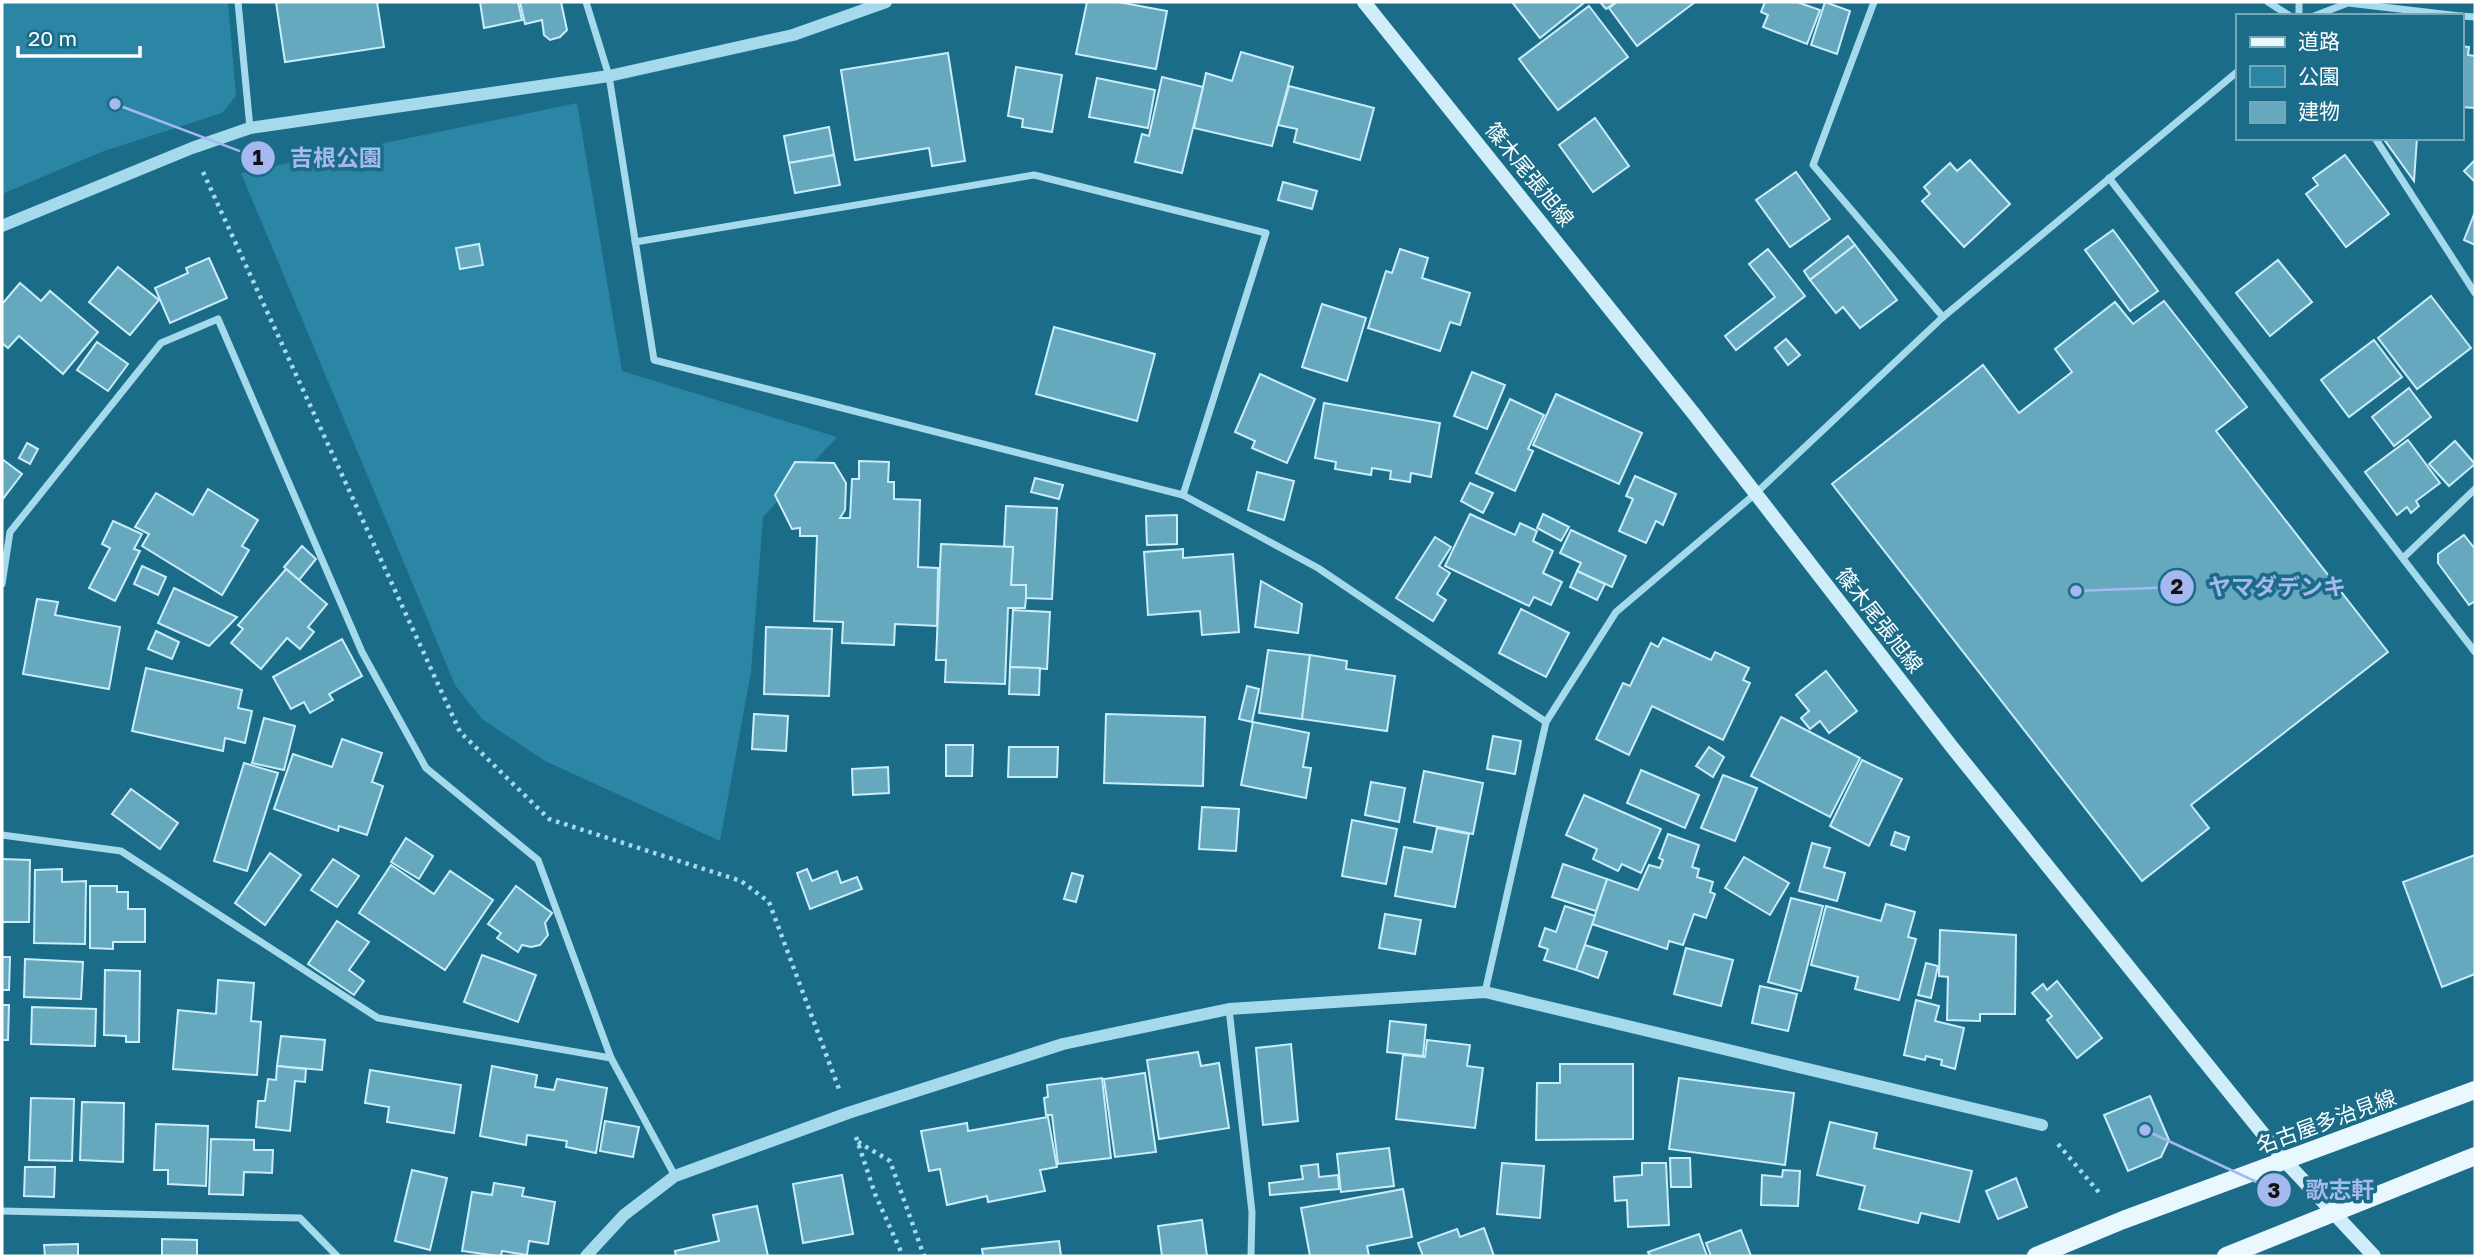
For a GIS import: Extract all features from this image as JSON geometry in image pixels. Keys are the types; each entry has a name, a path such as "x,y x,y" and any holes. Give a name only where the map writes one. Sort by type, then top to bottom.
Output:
{"main road":[{"name":"篠木尾張旭線","path":"1364,2 1694,414 1952,747 2285,1161 2374,1256"},
{"name":"名古屋多治見線","path":"2036,1256 2123,1220 2475,1090"},
{"path":"2226,1256 2475,1156"}],"street":[{"path":"238,2 250,128"},
{"path":"586,2 609,76 654,360 1184,495 1318,568 1546,722"},
{"path":"2,226 192,148 250,128 609,76 793,35 886,2"},
{"path":"1874,2 1813,165 1943,317"},
{"path":"2268,2 2287,14"},
{"path":"2320,14 2348,3 2444,14"},
{"path":"1485,992 1546,722 1616,611 1755,494 1943,317 2236,73"},
{"path":"2376,140 2475,293"},
{"path":"635,243 1034,175 1266,233 1184,495"},
{"path":"2109,178 2475,652"},
{"path":"2,584 9,532 161,343 218,319 362,652 426,768 538,860 611,1058 675,1175"},
{"path":"2403,558 2475,489"},
{"path":"2,835 121,851 378,1018 611,1058"},
{"path":"586,1256 624,1215 675,1175 848,1113 1063,1044 1229,1009 1485,992 2042,1125"},
{"path":"1229,1009 1252,1212 1251,1256"},
{"path":"2,1211 300,1218 337,1256"}],"path":[{"path":"192,148 460,732 549,819 741,881 769,902 848,1113 875,1194 902,1256"},
{"path":"2042,1125 2123,1220"},
{"path":"858,1141 890,1161 924,1256"}],"green space":[{"path":"2,2 228,2 236,96 222,113 104,151 2,194"},
{"path":"577,103 622,371 837,437 763,517 751,672 720,841 545,761 482,719 455,685 241,173"}],"building":[{"path":"276,2 377,2 384,47 285,62"},
{"path":"480,2 518,2 522,20 484,28"},
{"path":"520,2 561,2 567,30 560,37 550,40 544,35 542,20 525,24"},
{"path":"1087,2 1118,2 1167,11 1156,69 1076,54"},
{"path":"1512,2 1585,2 1540,38"},
{"path":"1600,2 1616,2 1606,9"},
{"path":"1617,2 1695,2 1637,46 1609,8"},
{"path":"1765,2 1797,2 1820,10 1807,44 1763,27 1768,15 1761,12"},
{"path":"1825,2 1850,11 1837,54 1811,45"},
{"path":"1589,6 1628,57 1558,110 1519,59"},
{"path":"2463,46 2469,47 2468,55 2475,56 2475,108 2463,107"},
{"path":"1241,52 1293,67 1272,146 1194,128 1206,73 1232,81"},
{"path":"948,53 965,161 932,166 929,148 855,160 841,70"},
{"path":"1016,67 1062,75 1052,132 1022,127 1023,119 1008,116"},
{"path":"1162,77 1203,87 1182,173 1135,162 1142,134 1149,136"},
{"path":"1097,78 1155,90 1148,128 1089,117"},
{"path":"1289,86 1374,108 1360,160 1294,142 1297,129 1278,125"},
{"path":"1595,118 1629,166 1593,192 1559,145"},
{"path":"829,127 834,155 789,163 784,136"},
{"path":"2384,140 2417,140 2414,181"},
{"path":"834,155 840,185 795,193 789,163"},
{"path":"2345,155 2389,214 2346,247 2306,194 2318,185 2313,178"},
{"path":"1970,160 2010,204 1964,247 1922,201 1930,194 1924,187 1950,163 1957,171"},
{"path":"2475,160 2475,182 2464,171"},
{"path":"1796,172 1830,219 1790,247 1756,200"},
{"path":"1283,182 1317,191 1312,209 1278,200"},
{"path":"2475,212 2475,245 2464,240"},
{"path":"2113,230 2158,291 2130,311 2085,250"},
{"path":"1848,236 1855,245 1810,280 1804,271"},
{"path":"479,244 483,265 460,269 456,248"},
{"path":"1855,245 1897,300 1860,328 1843,307 1836,313 1810,280"},
{"path":"1400,249 1428,258 1422,278 1470,293 1460,325 1450,322 1440,351 1368,328 1386,271 1392,273"},
{"path":"1768,249 1805,296 1736,350 1725,336 1775,297 1749,264"},
{"path":"209,258 227,298 170,323 155,288 188,273 186,268"},
{"path":"2278,260 2312,302 2270,336 2236,293"},
{"path":"118,267 159,300 130,335 89,302"},
{"path":"20,283 41,301 50,291 98,332 63,374 19,336 8,348 2,343 2,304"},
{"path":"2431,296 2471,348 2417,389 2378,338"},
{"path":"2164,301 2247,407 2216,431 2388,652 2191,805 2209,828 2142,881 1832,484 1983,365 2019,413 2072,372 2055,349 2115,302 2133,324"},
{"path":"1322,304 1366,318 1347,381 1302,367"},
{"path":"1054,327 1155,354 1137,421 1036,394"},
{"path":"1786,339 1800,355 1788,365 1775,348"},
{"path":"2374,340 2402,377 2349,417 2321,380"},
{"path":"97,342 128,364 108,391 77,370"},
{"path":"1472,372 1505,385 1487,429 1454,416"},
{"path":"1260,374 1315,399 1287,463 1252,448 1255,441 1235,432"},
{"path":"2409,388 2431,417 2394,446 2372,417"},
{"path":"1556,394 1642,433 1619,484 1533,445"},
{"path":"1510,399 1544,415 1528,449 1533,451 1515,491 1476,473"},
{"path":"1324,403 1440,423 1431,477 1411,473 1410,482 1390,479 1391,471 1372,468 1371,475 1335,469 1336,462 1315,458"},
{"path":"2408,440 2440,483 2416,501 2419,506 2411,513 2407,507 2397,515 2365,472"},
{"path":"2455,441 2475,464 2449,486 2429,464"},
{"path":"27,443 38,449 30,464 19,458"},
{"path":"2,459 22,474 2,500"},
{"path":"859,461 889,462 888,482 894,482 894,499 920,500 918,567 938,568 937,626 895,624 894,645 842,643 843,622 814,621 817,536 800,536 800,528 792,529 775,495 795,462 834,463 846,483 845,510 840,518 850,518 852,479 859,479"},
{"path":"1257,472 1294,481 1284,520 1248,510"},
{"path":"1635,476 1676,494 1663,525 1656,521 1646,543 1619,531 1633,499 1626,496"},
{"path":"1035,478 1063,485 1059,499 1031,492"},
{"path":"1470,483 1493,493 1483,513 1461,501"},
{"path":"208,489 258,520 242,546 249,550 222,595 142,546 149,534 135,527 156,493 193,515"},
{"path":"1006,506 1057,508 1052,599 1026,598 1026,585 1011,585 1013,547 1004,547"},
{"path":"1470,514 1515,535 1520,523 1537,531 1533,541 1553,551 1543,573 1562,582 1551,605 1534,597 1529,606 1445,566"},
{"path":"1543,514 1569,527 1561,541 1537,528"},
{"path":"1177,515 1177,544 1147,545 1146,516"},
{"path":"113,521 142,534 134,549 140,551 115,601 89,588 110,548 102,544"},
{"path":"1571,530 1626,556 1612,587 1577,571 1581,563 1560,553"},
{"path":"2464,535 2475,549 2475,601 2469,605 2438,563 2438,554"},
{"path":"1435,537 1451,547 1439,566 1450,573 1437,594 1446,600 1433,621 1396,598"},
{"path":"941,544 1013,547 1011,585 1026,585 1026,598 1025,608 1008,608 1005,684 945,682 946,660 936,660"},
{"path":"302,546 316,559 299,580 284,567"},
{"path":"1183,549 1183,558 1233,554 1239,632 1202,635 1200,611 1148,615 1144,552"},
{"path":"142,566 166,577 158,595 134,584"},
{"path":"286,569 327,604 308,627 314,632 300,649 287,638 261,669 231,643 243,629 238,625"},
{"path":"1577,571 1605,584 1597,600 1570,587"},
{"path":"1261,581 1302,604 1298,633 1255,627"},
{"path":"174,588 237,617 209,646 158,623"},
{"path":"37,599 58,602 55,615 120,627 109,689 23,674"},
{"path":"1521,609 1569,633 1546,677 1499,653"},
{"path":"1013,610 1050,612 1047,669 1010,667"},
{"path":"766,627 832,629 829,696 764,694"},
{"path":"156,631 179,642 172,659 148,649"},
{"path":"1663,638 1711,660 1715,652 1749,668 1743,680 1750,683 1723,740 1652,706 1629,755 1596,739 1623,683 1630,686 1651,643 1658,647"},
{"path":"342,639 362,676 329,694 333,700 310,713 304,702 291,709 273,677"},
{"path":"1268,650 1310,655 1302,719 1259,713"},
{"path":"1310,655 1347,661 1346,669 1395,676 1387,731 1302,719"},
{"path":"1010,667 1040,668 1039,695 1009,694"},
{"path":"146,668 242,690 238,708 252,711 245,743 225,738 223,751 132,731"},
{"path":"1826,671 1857,711 1829,733 1820,721 1810,729 1801,718 1809,711 1796,695"},
{"path":"1247,686 1259,689 1252,722 1239,719"},
{"path":"754,714 788,716 786,751 752,749"},
{"path":"1106,714 1205,717 1203,786 1104,783"},
{"path":"1781,717 1860,758 1830,817 1751,776"},
{"path":"264,718 295,726 284,770 252,763"},
{"path":"1253,722 1309,733 1303,767 1311,768 1306,798 1241,785"},
{"path":"1493,736 1521,741 1515,774 1487,769"},
{"path":"342,739 382,753 372,782 383,786 367,835 339,826 338,831 274,809 293,754 332,767"},
{"path":"946,745 973,745 972,776 946,776"},
{"path":"1009,747 1058,747 1057,777 1008,777"},
{"path":"1709,747 1724,757 1713,777 1696,766"},
{"path":"1862,760 1902,779 1869,846 1830,826"},
{"path":"244,763 278,773 247,871 214,861"},
{"path":"888,767 889,793 853,795 852,769"},
{"path":"1641,770 1699,795 1685,828 1627,803"},
{"path":"1424,771 1483,783 1473,834 1414,822"},
{"path":"1723,775 1757,788 1735,841 1701,828"},
{"path":"1371,782 1405,788 1399,822 1365,815"},
{"path":"131,789 178,823 160,849 112,814"},
{"path":"1584,795 1661,829 1641,873 1622,864 1618,871 1593,859 1597,849 1566,835"},
{"path":"1202,807 1239,809 1236,851 1199,849"},
{"path":"1352,820 1397,829 1386,884 1342,876"},
{"path":"1437,828 1469,834 1455,907 1395,896 1404,847 1432,852"},
{"path":"1895,832 1909,837 1905,850 1891,845"},
{"path":"1668,834 1699,845 1692,867 1699,869 1697,877 1713,882 1710,892 1715,894 1706,918 1694,914 1683,945 1669,941 1667,949 1592,924 1607,879 1638,890 1649,865 1660,868 1663,860 1659,858"},
{"path":"406,838 433,856 419,879 391,862"},
{"path":"1812,843 1830,848 1824,867 1845,873 1837,901 1799,891"},
{"path":"270,853 301,875 265,925 235,903"},
{"path":"2475,855 2475,974 2442,987 2403,882"},
{"path":"1744,857 1789,883 1770,915 1725,888"},
{"path":"2,859 30,860 29,922 2,922"},
{"path":"333,859 359,876 337,907 311,890"},
{"path":"1563,864 1607,879 1596,911 1552,897"},
{"path":"391,865 434,894 450,871 493,900 445,970 359,913"},
{"path":"62,869 62,882 86,881 85,944 34,943 35,870"},
{"path":"807,869 812,881 837,871 841,883 857,877 862,889 810,909 797,873"},
{"path":"1072,873 1083,876 1076,902 1064,899"},
{"path":"90,886 117,886 117,892 128,892 128,909 145,909 145,942 113,942 113,949 90,948"},
{"path":"516,886 552,913 545,923 548,935 540,945 522,945 518,952 497,938 501,933 488,924"},
{"path":"1791,898 1823,906 1801,991 1768,982"},
{"path":"1886,904 1915,912 1908,937 1916,939 1899,1000 1855,989 1858,977 1811,965 1826,906 1881,921"},
{"path":"1565,906 1595,916 1576,970 1544,960 1548,949 1539,946 1545,928 1556,932"},
{"path":"1385,914 1421,920 1415,954 1379,948"},
{"path":"337,921 369,942 349,970 364,981 354,995 308,964"},
{"path":"1940,930 2016,935 2015,1014 1980,1014 1980,1021 1947,1020 1948,977 1939,976"},
{"path":"1585,945 1607,952 1598,978 1576,970"},
{"path":"1686,948 1733,960 1721,1006 1674,994"},
{"path":"482,955 536,975 518,1022 464,1002"},
{"path":"2,957 10,957 9,990 2,990"},
{"path":"25,959 83,962 81,999 24,997"},
{"path":"1926,963 1938,966 1931,998 1918,995"},
{"path":"105,970 140,971 139,1042 126,1042 126,1036 104,1035"},
{"path":"218,980 254,983 251,1021 261,1022 257,1075 173,1069 178,1010 216,1014"},
{"path":"2057,981 2102,1038 2077,1058 2047,1020 2052,1016 2032,993 2043,984 2047,990"},
{"path":"1760,986 1797,994 1788,1031 1752,1023"},
{"path":"1916,1000 1939,1006 1935,1021 1964,1028 1955,1069 1941,1065 1942,1060 1926,1056 1925,1060 1904,1055"},
{"path":"2,1005 9,1005 8,1040 2,1040"},
{"path":"32,1007 96,1009 95,1046 31,1044"},
{"path":"1390,1021 1426,1025 1423,1056 1387,1052"},
{"path":"281,1036 325,1040 322,1070 277,1066"},
{"path":"1427,1040 1470,1045 1467,1066 1483,1068 1475,1128 1396,1119 1403,1055 1425,1057"},
{"path":"1291,1044 1298,1121 1263,1125 1256,1048"},
{"path":"1198,1052 1201,1066 1219,1063 1229,1128 1159,1139 1147,1060"},
{"path":"1560,1064 1633,1064 1633,1139 1536,1140 1537,1083 1560,1083"},
{"path":"277,1066 306,1069 305,1082 295,1081 290,1131 256,1127 258,1101 265,1101 268,1079 276,1080"},
{"path":"492,1066 537,1075 535,1087 554,1090 557,1079 607,1088 596,1153 566,1147 567,1141 527,1135 526,1145 480,1136"},
{"path":"370,1070 461,1085 454,1133 387,1122 389,1107 365,1103"},
{"path":"1145,1073 1156,1152 1115,1157 1104,1079"},
{"path":"1102,1078 1111,1158 1058,1164 1052,1115 1046,1115 1044,1098 1048,1097 1047,1085"},
{"path":"1679,1078 1794,1093 1785,1165 1669,1149"},
{"path":"2150,1096 2169,1140 2161,1157 2128,1171 2104,1115"},
{"path":"31,1098 74,1099 72,1161 29,1160"},
{"path":"82,1102 124,1103 123,1162 80,1160"},
{"path":"1048,1117 1057,1167 1040,1170 1045,1191 988,1202 987,1196 947,1205 940,1169 929,1171 921,1131 967,1123 968,1131"},
{"path":"605,1121 639,1127 633,1157 600,1151"},
{"path":"1830,1122 1877,1133 1874,1148 1972,1171 1959,1222 1921,1213 1918,1223 1859,1209 1865,1186 1817,1175"},
{"path":"156,1124 208,1126 206,1186 168,1184 168,1170 154,1170"},
{"path":"211,1139 254,1140 254,1150 273,1150 272,1173 244,1172 243,1195 209,1194"},
{"path":"1389,1148 1394,1186 1341,1192 1337,1154"},
{"path":"1670,1158 1690,1158 1691,1187 1671,1187"},
{"path":"1502,1163 1544,1166 1540,1218 1497,1214"},
{"path":"1642,1163 1666,1163 1669,1225 1628,1227 1627,1200 1615,1201 1614,1177 1642,1175"},
{"path":"1318,1164 1319,1177 1338,1175 1339,1189 1270,1195 1269,1183 1303,1179 1301,1166"},
{"path":"25,1167 55,1167 54,1197 24,1196"},
{"path":"412,1170 447,1178 430,1250 395,1241"},
{"path":"1783,1170 1800,1171 1798,1206 1761,1205 1762,1175 1782,1177"},
{"path":"842,1175 853,1234 803,1243 793,1184"},
{"path":"2016,1178 2027,1207 1998,1219 1986,1191"},
{"path":"494,1183 524,1188 522,1196 555,1202 548,1244 529,1241 527,1255 502,1251 501,1256 498,1256 462,1251 472,1192 492,1195"},
{"path":"1403,1189 1412,1237 1367,1246 1369,1256 1310,1256 1301,1208"},
{"path":"757,1206 768,1256 676,1256 675,1251 719,1241 713,1215"},
{"path":"1202,1220 1207,1256 1162,1256 1158,1226"},
{"path":"1484,1228 1494,1256 1423,1256 1418,1243 1457,1229 1460,1237"},
{"path":"1741,1230 1751,1256 1711,1256 1706,1243"},
{"path":"1699,1234 1707,1256 1650,1256 1648,1252"},
{"path":"162,1239 197,1240 197,1256 162,1256"},
{"path":"1059,1241 1061,1256 983,1256 982,1249"},
{"path":"78,1244 78,1256 45,1256 44,1245"}],"place":[{"name":"吉根公園","path":"115,104"},
{"name":"ヤマダデンキ","path":"2076,591"},
{"name":"歌志軒","path":"2145,1130"}]}
